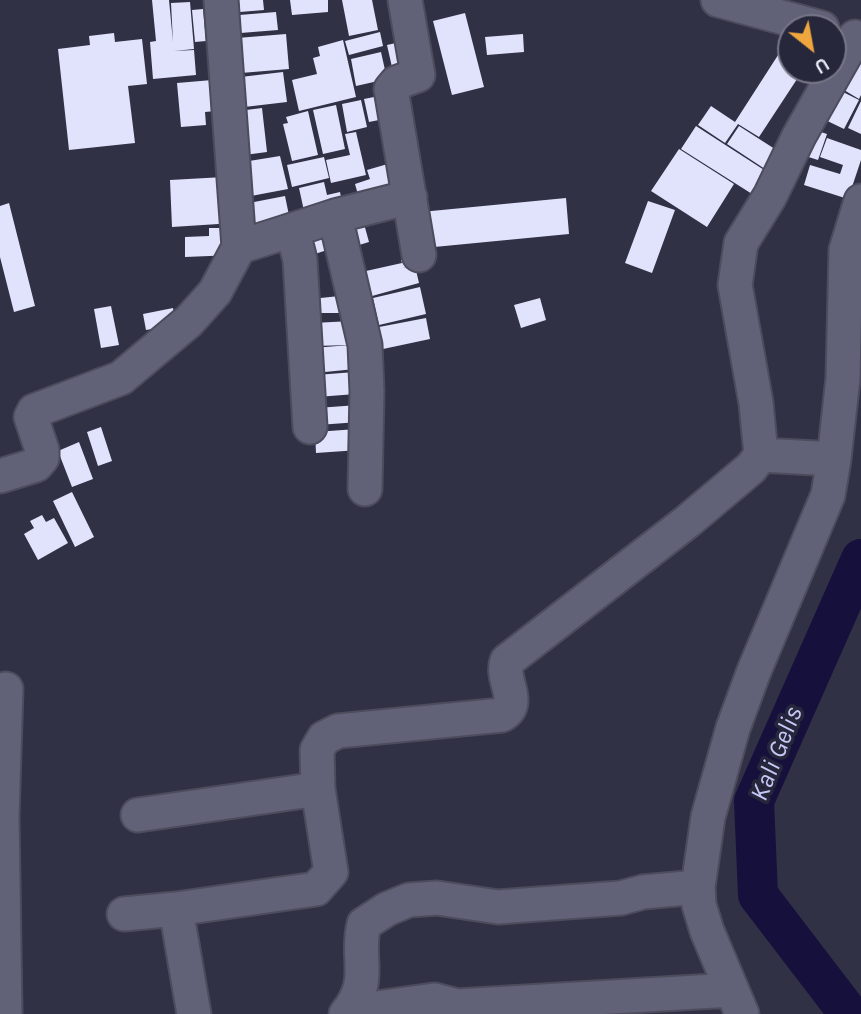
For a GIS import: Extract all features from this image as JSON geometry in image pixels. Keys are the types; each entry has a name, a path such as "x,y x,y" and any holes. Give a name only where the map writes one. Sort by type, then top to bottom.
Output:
{"street":[{"path":"0,476 36,465 42,458 31,417 34,411 121,378 189,321 215,292 239,247 221,0"},
{"path":"405,0 418,75 396,83 391,89 419,255"},
{"path":"718,0 777,16"},
{"path":"124,914 316,889 331,872 318,789 317,750 324,738 338,731 502,715 509,711 513,702 503,670 507,661 688,521 751,468 761,455 756,404 735,285 741,243 853,33 785,0"},
{"path":"239,247 335,216 410,197"},
{"path":"347,1013 434,1000 457,1006 737,1002 699,905 698,887 708,817 733,727 828,495 843,378 846,250 861,201"},
{"path":"335,216 365,345 365,489"},
{"path":"286,232 295,240 300,260 310,427"},
{"path":"761,455 834,459"},
{"path":"5,1014 1,937 1,765 6,689"},
{"path":"138,815 318,789"},
{"path":"347,1013 364,978 363,928 366,922 409,900 437,898 498,906 621,898 643,892 698,887"},
{"path":"176,909 194,1014"}],"building":[{"path":"152,0 169,0 173,42 171,3 190,2 194,49 174,51 194,50 196,75 153,79 150,42 156,41"},
{"path":"239,0 263,0 264,10 240,12"},
{"path":"290,0 328,0 328,12 292,15"},
{"path":"342,0 372,0 378,30 349,36"},
{"path":"203,9 206,41 195,42 192,10"},
{"path":"276,12 278,30 228,34 227,16"},
{"path":"465,13 484,87 452,95 433,21"},
{"path":"380,32 383,46 349,55 345,41"},
{"path":"114,33 115,42 142,39 147,84 128,86 135,143 69,150 58,49 90,45 89,36"},
{"path":"286,34 289,69 229,74 225,39"},
{"path":"523,34 524,52 487,55 485,37"},
{"path":"343,40 356,97 299,111 292,80 317,74 313,58 320,56 318,47"},
{"path":"405,41 411,72 394,76 387,45"},
{"path":"861,46 859,99 834,84 847,84 847,66"},
{"path":"381,52 387,79 356,86 351,59"},
{"path":"777,57 777,84 794,84 759,137 738,124 725,143 698,125 711,106 735,122"},
{"path":"283,72 287,102 236,108 232,78"},
{"path":"224,79 226,110 205,112 206,125 181,127 177,83"},
{"path":"831,86 859,100 844,129 817,116"},
{"path":"389,94 394,117 369,122 364,99"},
{"path":"361,100 367,127 347,132 342,104"},
{"path":"861,101 861,134 848,128"},
{"path":"336,105 345,149 323,154 313,110"},
{"path":"262,108 267,152 237,156 238,111"},
{"path":"308,111 318,155 292,161 283,124 288,123 286,117"},
{"path":"696,126 775,177 760,199 681,149"},
{"path":"739,126 778,151 765,169 727,144"},
{"path":"808,128 827,134 818,160 799,154"},
{"path":"356,132 366,175 331,183 326,160 350,155 345,134"},
{"path":"827,138 861,150 861,160 848,199 804,185 810,165 840,174 843,165 820,157"},
{"path":"679,149 734,184 707,227 651,191"},
{"path":"280,156 288,189 251,196 243,162"},
{"path":"324,157 329,178 292,187 287,165"},
{"path":"398,161 407,195 361,205 355,184 370,179 367,170"},
{"path":"224,177 234,223 172,227 170,180"},
{"path":"324,182 327,195 340,192 344,211 306,220 299,188"},
{"path":"285,196 291,225 254,232 249,203"},
{"path":"566,198 569,234 424,248 421,212"},
{"path":"648,201 675,210 652,273 625,263"},
{"path":"9,203 35,306 14,312 0,257 0,206"},
{"path":"361,213 369,242 346,249"},
{"path":"209,228 233,228 234,255 185,257 185,237 209,236"},
{"path":"332,228 336,247 309,256 304,235"},
{"path":"414,257 415,265 402,268 415,266 419,283 372,296 366,271 402,263 401,260"},
{"path":"420,287 426,314 379,325 373,298"},
{"path":"349,295 352,313 312,313 311,299"},
{"path":"540,298 546,320 521,328 514,305"},
{"path":"111,306 119,345 101,348 94,309"},
{"path":"173,308 176,325 146,330 143,314"},
{"path":"426,318 430,339 383,349 379,327"},
{"path":"352,321 355,369 315,373 313,348 350,345 314,346 313,323"},
{"path":"355,372 356,394 317,397 316,375"},
{"path":"358,405 359,422 318,425 317,408"},
{"path":"101,427 112,461 98,466 87,432"},
{"path":"357,429 359,450 316,453 315,432"},
{"path":"79,442 93,479 72,487 58,451"},
{"path":"72,492 94,537 75,547 53,501"},
{"path":"42,515 46,522 54,518 68,543 38,560 24,534 34,528 30,521"}],"waterway":[{"name":"Kali Gelis","path":"849,1014 758,895 754,801 861,559"}]}
